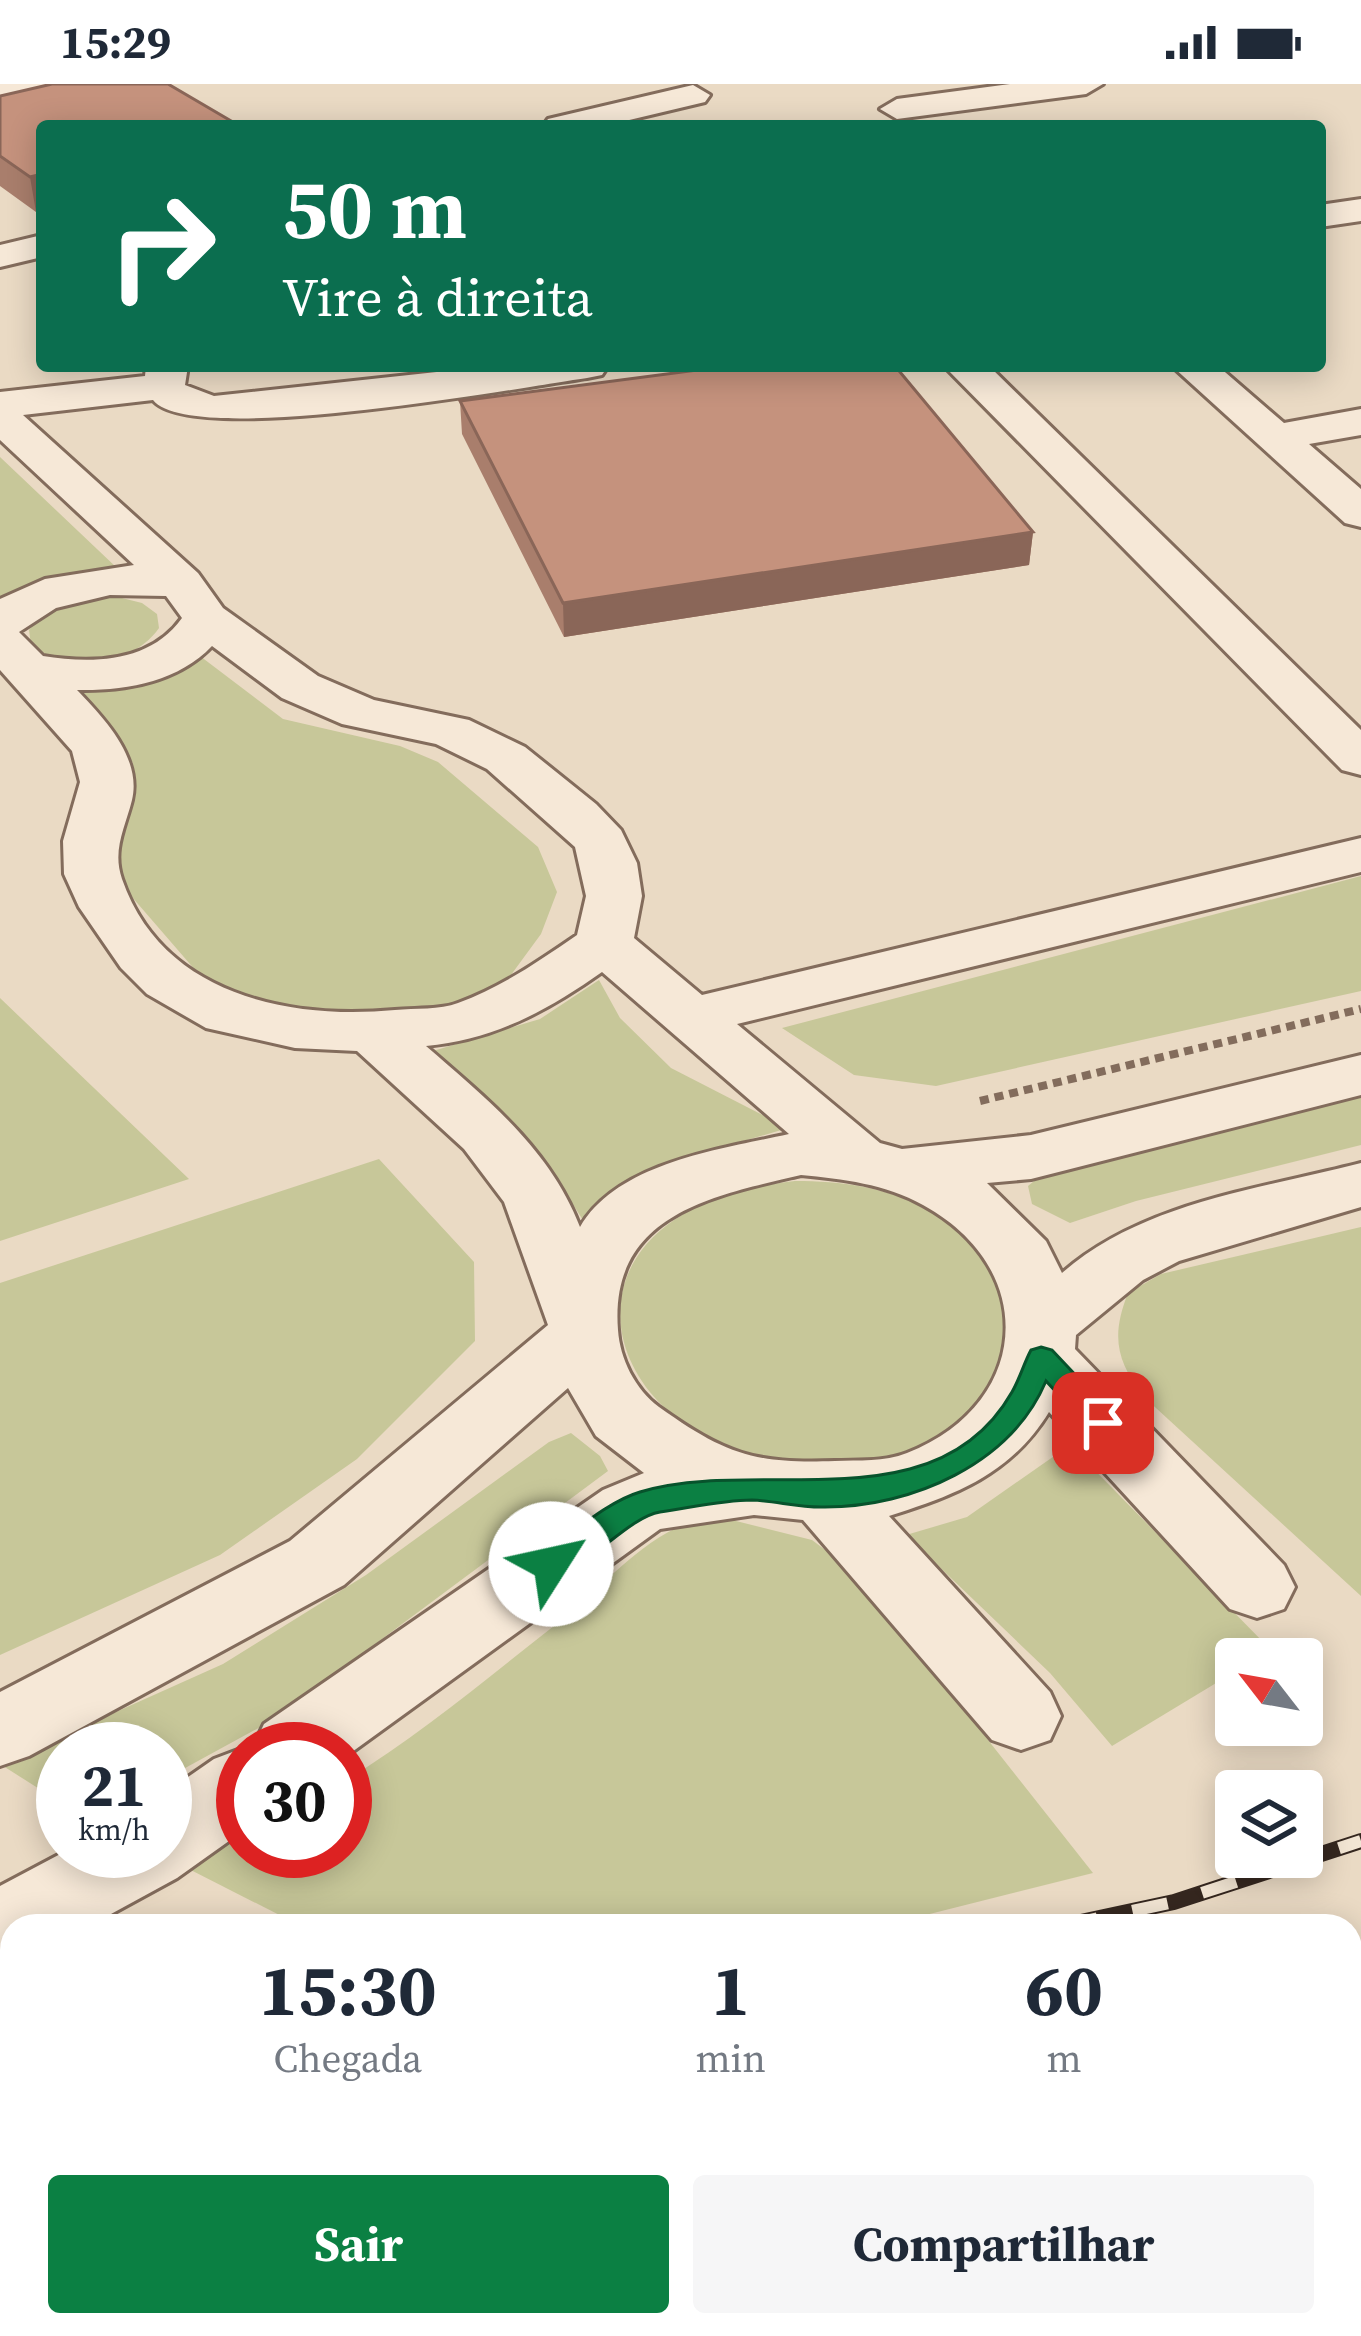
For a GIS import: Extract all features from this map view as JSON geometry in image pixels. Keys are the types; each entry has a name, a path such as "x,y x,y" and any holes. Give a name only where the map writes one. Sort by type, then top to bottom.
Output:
{"street":[{"path":"0,95 34,84"},
{"path":"868,84 906,118 1086,84"},
{"path":"581,120 687,90 718,120"},
{"path":"1326,215 1361,210"},
{"path":"0,256 36,247"},
{"path":"0,405 165,376 176,401 214,410 542,372"},
{"path":"971,372 1361,759"},
{"path":"1200,372 1361,513"},
{"path":"0,417 193,601 328,703 451,731 506,758 578,816 601,842 609,862 614,896 604,943 539,988 466,1022 372,1032 283,1032 226,1013 167,983 141,960 92,873 89,850 110,787 97,748 6,646"},
{"path":"1276,437 1361,422"},
{"path":"6,646 69,588 128,579 193,601"},
{"path":"6,646 64,675 135,668 190,642 193,601"},
{"path":"692,1016 1361,855"},
{"path":"604,943 881,1164 986,1216 1016,1248 1036,1284 1043,1340 1257,1587"},
{"path":"372,1032 488,1134 535,1196 590,1378 633,1430 697,1471 749,1488 826,1496 890,1487 946,1467 992,1437 1024,1400 1043,1340 1101,1274 1159,1242 1361,1185"},
{"path":"0,1731 317,1563 576,1323 587,1264 612,1226 649,1196 695,1172 746,1158 801,1153 881,1164 1031,1157 1361,1075"},
{"path":"331,1722 644,1502 749,1488"},
{"path":"826,1496 1021,1717"},
{"path":"30,1914 97,1878"}],"path":[{"path":"978,1101 1361,1009"}],"green space":[{"path":"0,457 117,568 50,579 0,603"},
{"path":"118,597 142,603 157,614 159,628 133,651 80,663 31,645 29,630 47,613 80,600"},
{"path":"196,653 283,719 400,746 438,762 538,847 557,892 541,934 505,983 440,1011 300,1014 243,999 196,971 119,882 117,845 133,763 74,692 154,677"},
{"path":"1361,876 1361,991 936,1086 854,1075 782,1028"},
{"path":"599,980 620,1018 671,1068 788,1128 662,1165 586,1225 555,1176 502,1115 433,1051 540,1019"},
{"path":"0,998 189,1179 0,1241"},
{"path":"1361,1095 1361,1145 1136,1201 1070,1223 1032,1204 1028,1186 1039,1177"},
{"path":"379,1159 474,1262 475,1341 357,1459 220,1555 0,1655 0,1283"},
{"path":"795,1181 863,1187 927,1209 978,1251 994,1277 1004,1306 1001,1364 987,1392 964,1418 918,1447 865,1462 776,1461 704,1436 653,1396 625,1345 622,1292 648,1243 705,1203"},
{"path":"1361,1227 1361,1596 1144,1397 1127,1372 1118,1335 1128,1293 1161,1274"},
{"path":"571,1433 600,1456 608,1471 273,1720 216,1722 216,1751 192,1764 192,1722 94,1722 223,1664 366,1575 549,1442"},
{"path":"1070,1445 1259,1638 1215,1638 1215,1684 1112,1746 1050,1673 906,1535 967,1517"},
{"path":"716,1516 812,1540 857,1574 1093,1873 930,1914 277,1914 192,1871 192,1859 216,1849 216,1878 372,1878 372,1763 481,1684 632,1557 672,1530"},
{"path":"36,1748 36,1787 0,1764"}],"building":[{"path":"52,84 168,84 229,120 36,120 36,176 30,177 0,156 0,96"},
{"path":"682,372 900,372 1033,532 563,603 460,401"}],"railway":[{"path":"1118,1914 1174,1902 1361,1841"}],"route":[{"path":"551,1564 644,1502 749,1488 826,1496 890,1487 946,1467 992,1437 1024,1400 1041,1358 1103,1423"}]}
